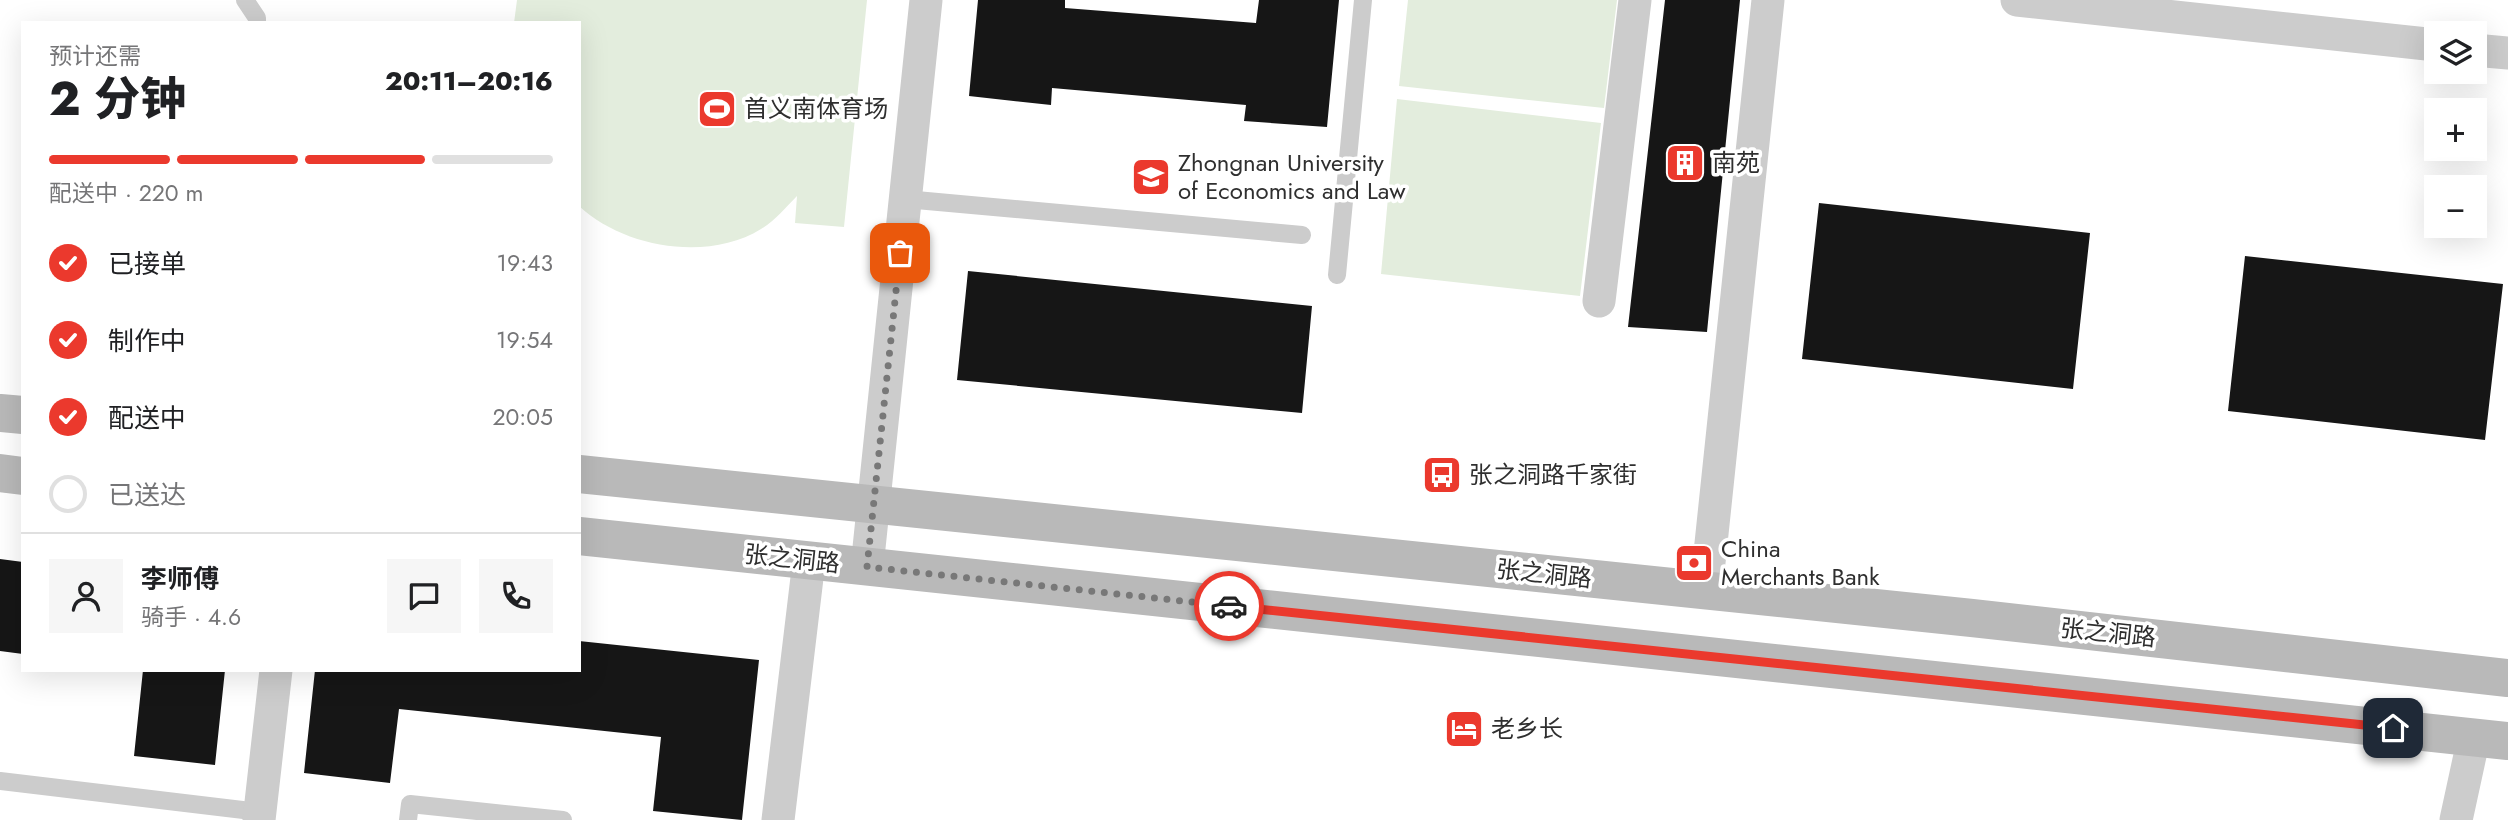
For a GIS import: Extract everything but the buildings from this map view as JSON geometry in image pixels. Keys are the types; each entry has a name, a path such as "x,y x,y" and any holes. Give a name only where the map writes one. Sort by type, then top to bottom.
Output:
{"main road":[{"path":"0,413 21,415"},
{"path":"0,473 21,476"},
{"name":"张之洞路","path":"581,474 1706,591 2508,678"},
{"name":"张之洞路","path":"581,536 2491,739"}],"street":[{"path":"867,567 926,0"},
{"path":"1599,300 1636,0"},
{"path":"1706,591 1768,0"},
{"path":"2017,0 2424,44"},
{"path":"2487,51 2508,53"},
{"path":"778,820 809,561"},
{"path":"259,816 276,672"},
{"path":"2456,820 2491,739"}],"lane":[{"path":"245,0 257,21"},
{"path":"1337,275 1363,0"},
{"path":"905,199 1302,235"},
{"path":"0,781 259,816"},
{"path":"408,820 410,804 563,820"}],"green space":[{"name":"首义南体育场","path":"517,0 867,0 844,227 795,223 797,196 761,229 740,239 717,245 667,246 619,232 598,220 581,207 581,21 514,21"},
{"path":"1408,0 1617,0 1604,108 1399,86"},
{"path":"1397,99 1601,123 1580,296 1381,274"}],"way so far":[{"path":"900,253 867,567 1229,606"}],"place":[{"name":"首义南体育场","path":"717,109"},
{"name":"南苑","path":"1685,163"},
{"name":"Zhongnan University of Economics and Law","path":"1151,177"},
{"name":"张之洞路千家街","path":"1442,475"},
{"name":"China Merchants Bank","path":"1694,563"},
{"name":"老乡长","path":"1464,729"}],"route":[{"path":"1229,606 2393,728"}]}
